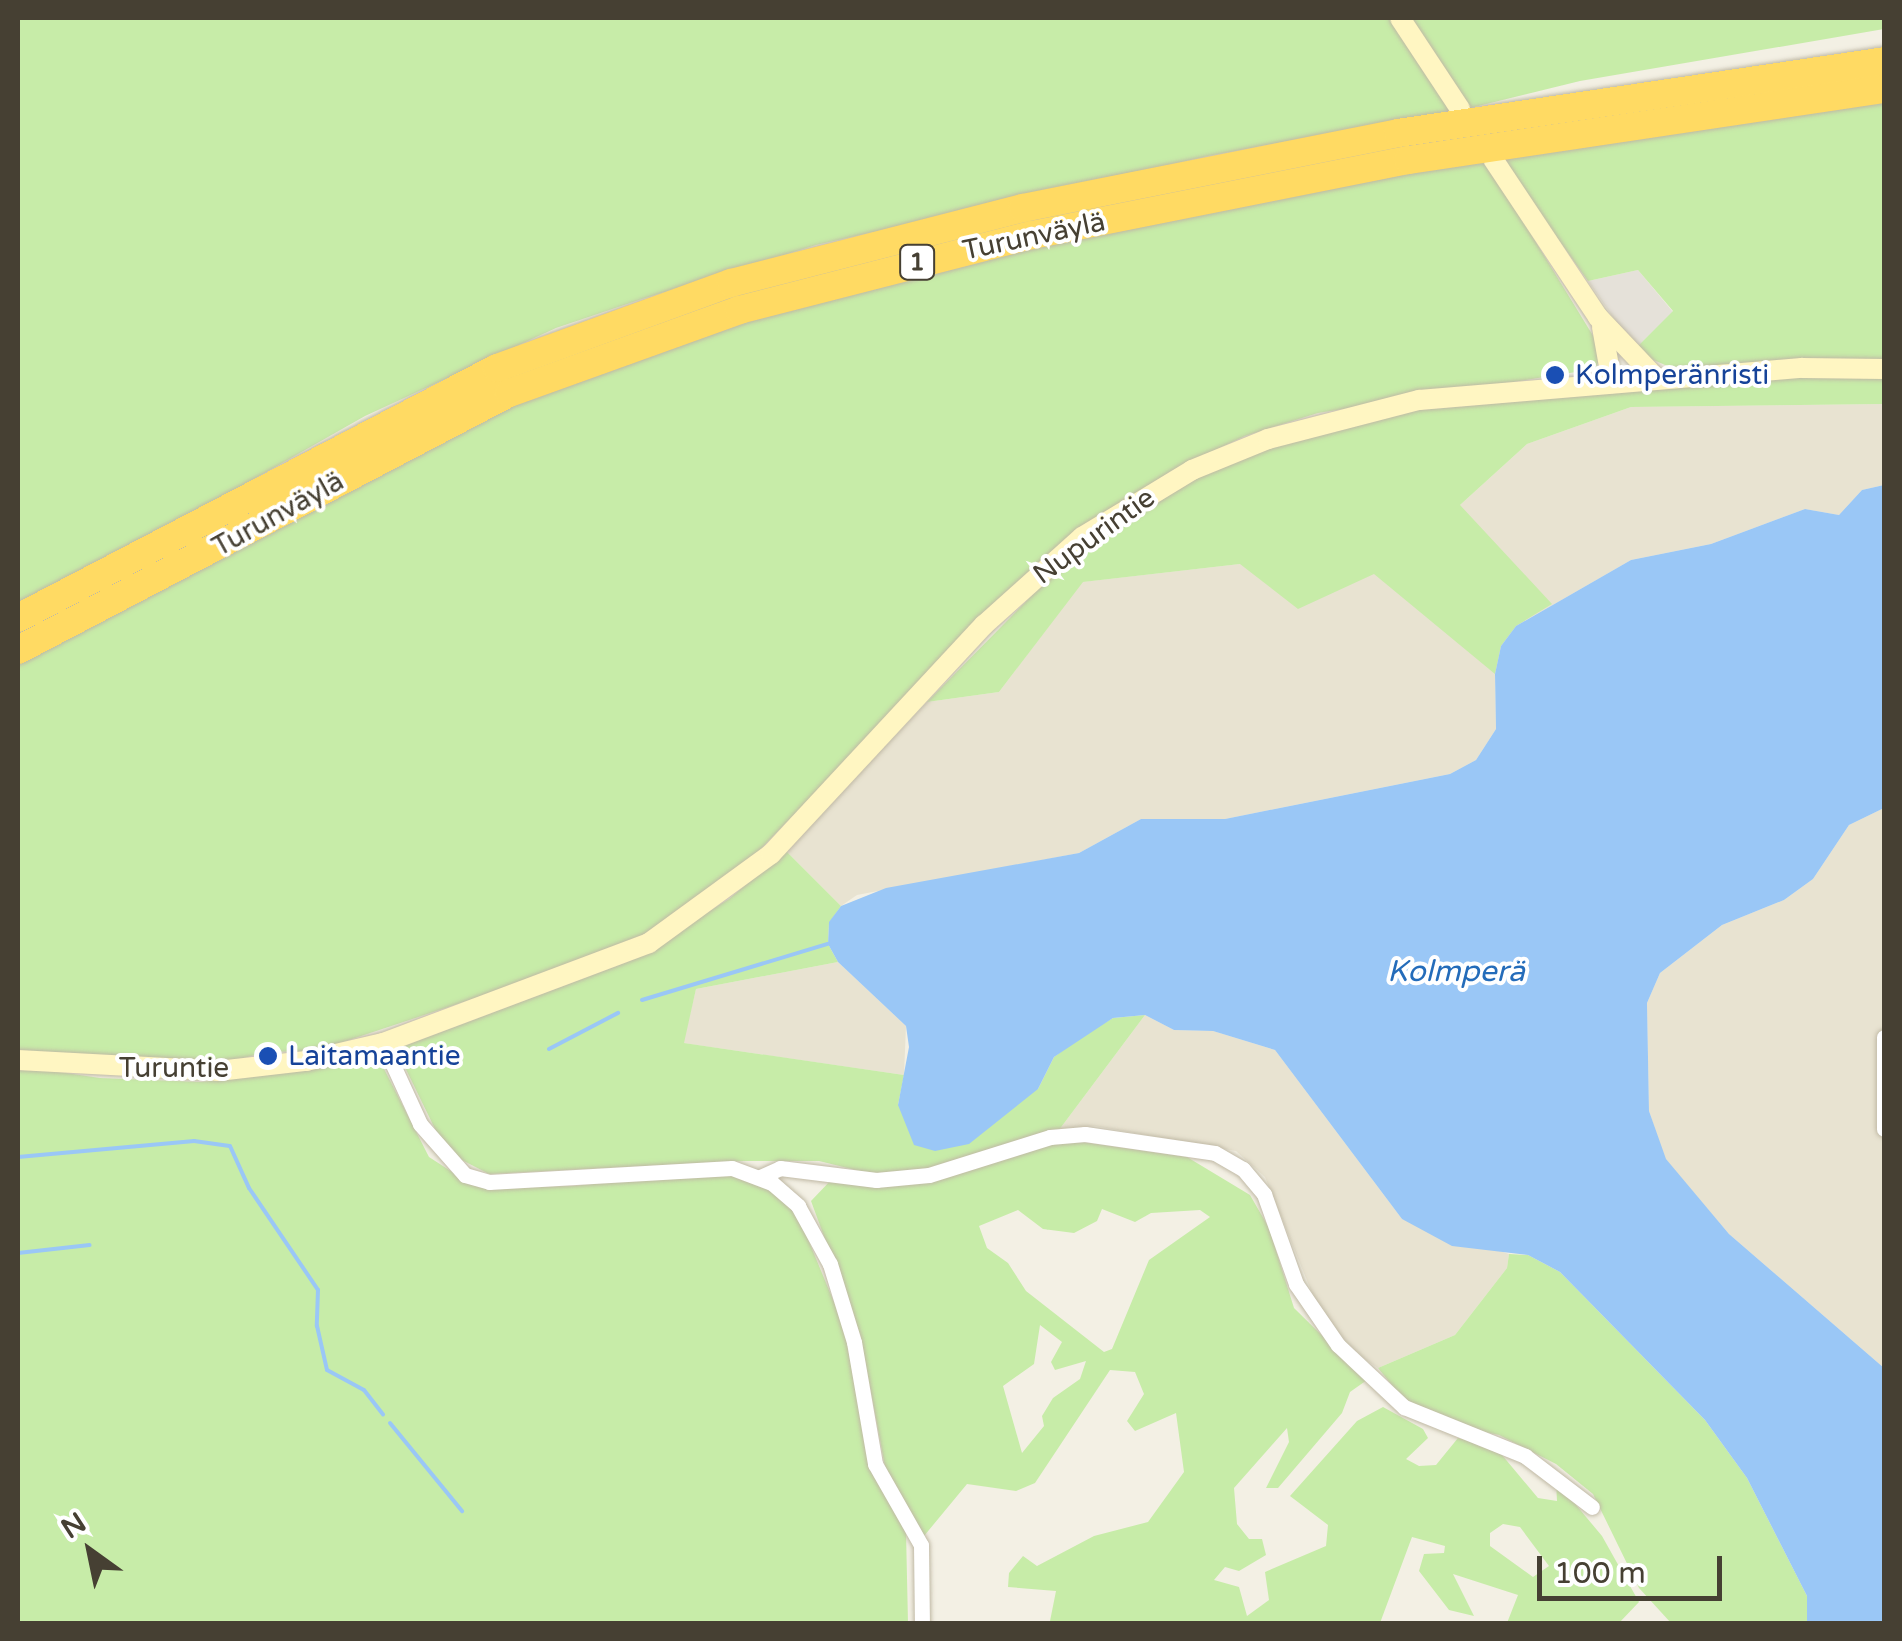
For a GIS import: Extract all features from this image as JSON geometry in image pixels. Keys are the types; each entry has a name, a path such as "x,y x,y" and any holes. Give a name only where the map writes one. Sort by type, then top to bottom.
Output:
{"highway":[{"name":"Turunväylä","path":"18,618 497,368 731,282 1023,208 1398,133 1884,61"},
{"name":"Turunväylä","path":"18,650 493,401 739,310 1032,236 1408,160 1884,89"}],"main road":[{"path":"1400,18 1460,109"},
{"path":"1493,159 1598,317 1657,379"},
{"path":"1598,317 1612,383"},
{"name":"Nupurintie","path":"446,1021 617,958 729,891 808,817 1036,575 1109,519 1192,470 1305,426 1419,400 1657,379 1884,369"},
{"name":"Turuntie","path":"18,1060 218,1071 383,1043 446,1021"}],"street":[{"path":"1884,1037 1884,1129"},
{"path":"383,1043 420,1124 465,1175 488,1182 566,1180 680,1166 732,1168 760,1176 798,1206 830,1264 854,1342 875,1464 921,1545 922,1624"},
{"path":"760,1176 780,1168 876,1180 928,1175 1050,1137 1086,1134 1215,1153 1243,1169 1264,1194 1296,1284 1338,1346 1404,1407 1525,1456 1592,1507"}],"shaded area":[{"path":"1638,270 1673,312 1635,349 1588,281"},
{"path":"1884,404 1884,485 1862,490 1839,515 1805,509 1711,544 1631,560 1516,626 1501,646 1495,674 1496,729 1476,760 1450,774 1225,819 1141,819 1079,853 857,895 841,906 786,851 927,702 999,692 1082,582 1240,564 1460,505 1527,444 1631,407"},
{"path":"1884,808 1884,1368 1729,1234 1665,1159 1649,1111 1647,1003 1660,973 1722,925 1784,900 1813,879 1849,825"},
{"path":"838,962 906,1026 904,1075 683,1043 696,989"},
{"path":"1145,1015 1174,1030 1213,1031 1275,1050 1402,1219 1509,1254 1507,1268 1455,1335 1378,1368 1351,1350 1321,1315 1265,1177 1236,1151 1095,1126 1059,1130"}],"green space":[{"path":"18,18 1391,18 1454,110 1208,156 816,245 556,328 365,416 134,547 18,603"},
{"path":"1408,18 1884,18 1884,29 1580,81 1470,108"},
{"path":"1884,102 1884,361 1672,368 1649,358 1635,349 1673,311 1638,270 1588,281 1501,159"},
{"path":"1485,159 1603,352 1595,369 1318,413 1245,436 1171,471 1040,561 747,863 651,931 590,960 316,1051 267,1052 221,1064 18,1051 18,663 492,414 696,336 878,284 1098,234"},
{"path":"1789,378 1884,378 1884,404 1631,407 1527,444 1460,505 1552,604 1516,626 1501,646 1495,674 1374,574 1298,609 1240,564 1083,582 999,692 927,702 1073,554 1202,474 1264,447 1398,412"},
{"path":"786,851 841,906 829,923 828,944 838,962 696,989 684,1043 904,1075 898,1105 1038,1089 1054,1057 1082,1036 1113,1018 1145,1015 1059,1130 926,1171 876,1175 819,1161 744,1161 489,1174 458,1158 438,1135 396,1049 627,962 729,899"},
{"path":"380,1061 429,1157 463,1179 490,1188 574,1186 707,1171 760,1181 798,1215 843,1324 860,1409 906,1531 908,1623 18,1624 18,1066 100,1078 201,1082"},
{"path":"1054,1138 1187,1157 1250,1195 1269,1228 1294,1308 1367,1380 1350,1392 1342,1413 1278,1488 1266,1488 1289,1442 1287,1428 1234,1488 1237,1524 1249,1539 1262,1539 1266,1555 1239,1571 1225,1567 1214,1580 1239,1587 1247,1616 1269,1600 1265,1572 1326,1546 1328,1525 1290,1496 1357,1421 1383,1407 1423,1429 1428,1438 1406,1459 1419,1466 1436,1465 1458,1438 1497,1449 1538,1498 1557,1501 1556,1481 1602,1536 1639,1602 1619,1623 1507,1623 1518,1595 1453,1574 1474,1616 1449,1610 1419,1571 1424,1554 1444,1553 1445,1546 1412,1537 1380,1623 1028,1623 1050,1621 1056,1591 1008,1587 1009,1573 1023,1556 1037,1566 1094,1536 1148,1522 1184,1472 1176,1413 1135,1431 1127,1421 1144,1394 1135,1372 1110,1370 1035,1483 1016,1491 967,1484 924,1536 887,1477 860,1334 811,1201 833,1178 876,1183","holes":["1102,1209 1135,1222 1151,1213 1200,1210 1210,1217 1149,1260 1112,1349 1104,1352 1026,1291 1008,1263 987,1248 979,1226 1018,1210 1043,1229 1074,1233 1097,1221","1040,1325 1062,1342 1051,1362 1055,1370 1086,1361 1080,1379 1053,1398 1042,1416 1044,1426 1022,1453 1003,1386 1034,1364","1503,1524 1520,1527 1549,1566 1533,1577 1490,1546 1490,1533"]},
{"path":"1509,1254 1528,1255 1560,1272 1705,1420 1747,1478 1807,1596 1807,1623 1671,1623 1639,1588 1593,1494 1556,1464 1499,1435 1466,1428 1405,1401 1378,1368 1455,1335 1507,1268"}],"water":[{"name":"Kolmperä","path":"1884,485 1884,808 1849,825 1813,879 1784,900 1722,925 1660,973 1647,1003 1649,1111 1666,1159 1729,1234 1884,1368 1884,1623 1807,1623 1807,1596 1747,1478 1705,1420 1560,1272 1528,1255 1452,1246 1402,1219 1275,1050 1213,1031 1174,1030 1145,1015 1113,1018 1054,1057 1038,1089 969,1144 935,1151 914,1145 898,1105 909,1047 906,1026 838,962 828,944 829,922 841,906 886,888 1079,853 1141,819 1225,819 1450,774 1476,760 1496,729 1495,674 1501,646 1516,626 1631,560 1711,544 1805,509 1839,515 1862,490"}],"waterway":[{"path":"642,1000 828,944"},
{"path":"549,1049 618,1013"},
{"path":"18,1157 194,1141 230,1146 249,1188 318,1290 317,1326 327,1370 364,1390 383,1414"},
{"path":"18,1253 90,1245"},
{"path":"390,1423 462,1511"}],"place":[{"name":"Kolmperänristi","path":"1555,375"},
{"name":"Laitamaantie","path":"268,1056"}]}
